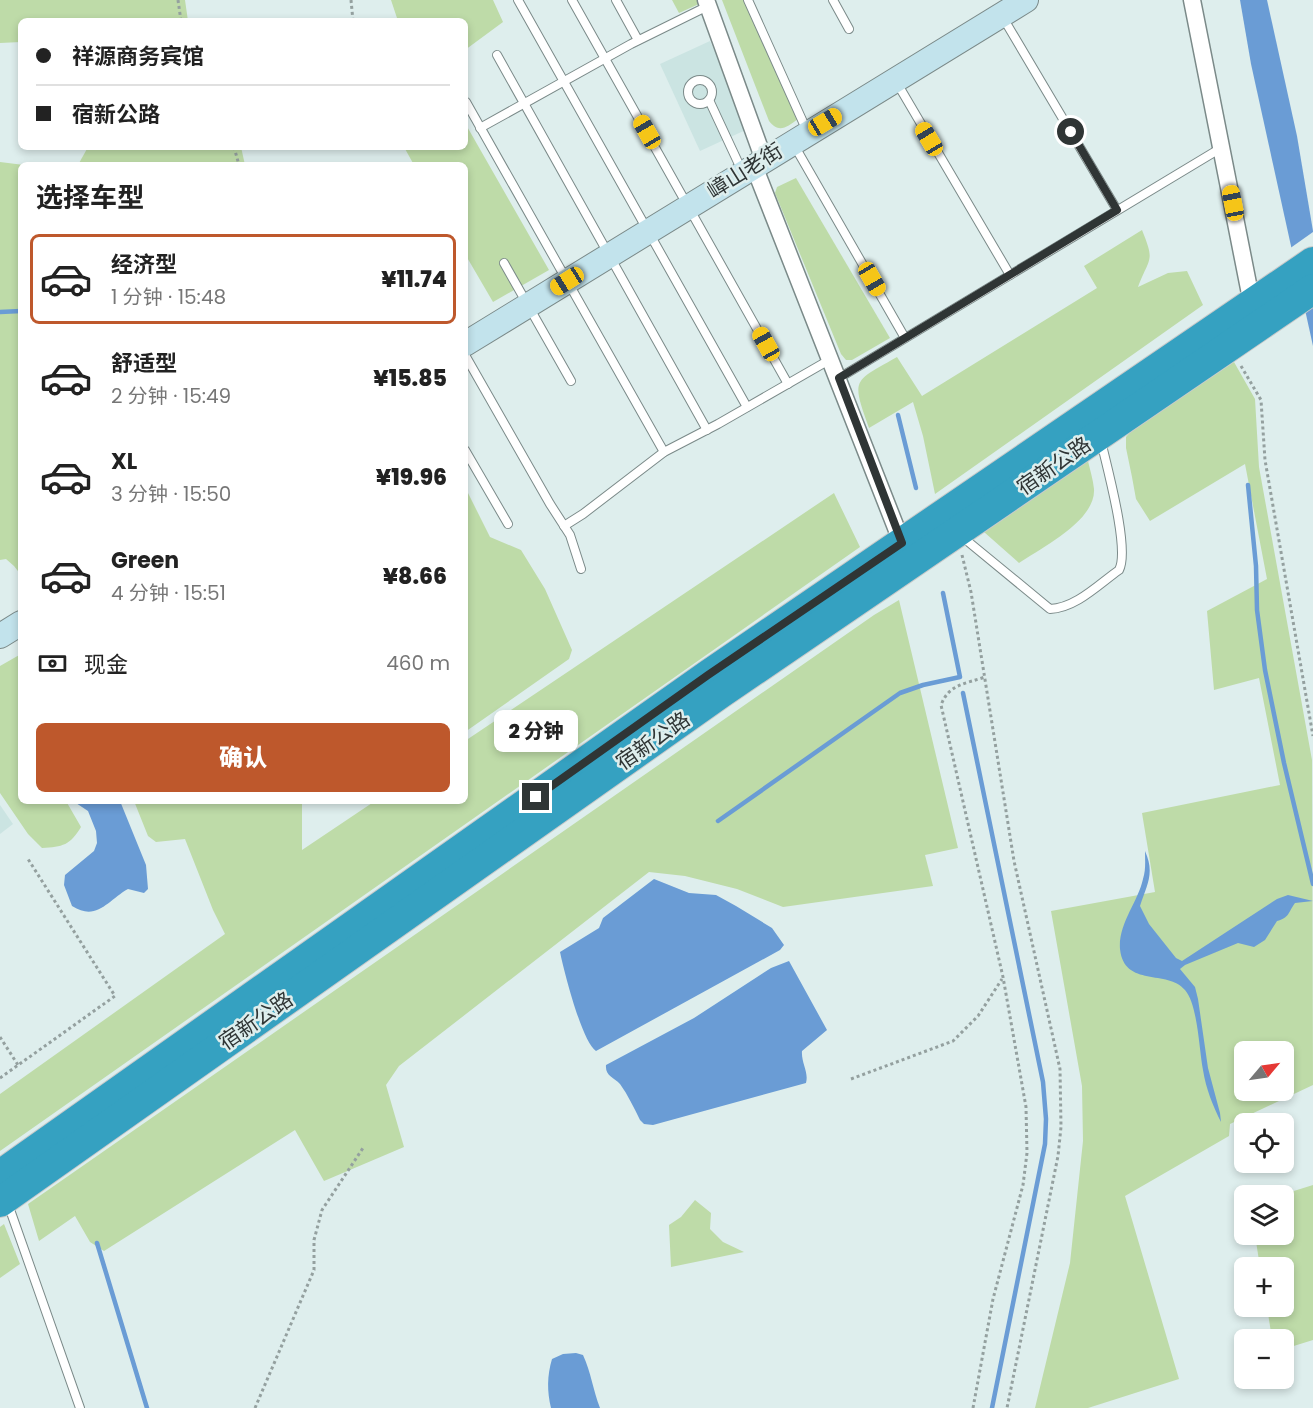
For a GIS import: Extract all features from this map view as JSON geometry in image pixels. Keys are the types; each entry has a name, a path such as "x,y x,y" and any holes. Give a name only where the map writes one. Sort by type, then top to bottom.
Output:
{"highway":[{"name":"宿新公路","path":"2,1192 721,693 1227,347 1258,313 1313,262"},
{"name":"宿新公路","path":"2,1192 708,675 902,543 1258,313 1313,289"}],"street":[{"path":"1192,0 1258,313"},
{"path":"707,3 753,166 839,378 902,543"},
{"name":"嶂山老街","path":"468,342 895,80 1011,6"},
{"path":"0,636 18,624"}],"lane":[{"path":"518,0 747,407"},
{"path":"572,0 788,384"},
{"path":"616,0 638,40"},
{"path":"748,0 800,138 905,338"},
{"path":"833,0 849,28"},
{"path":"480,128 707,3"},
{"path":"1011,6 1117,210"},
{"path":"497,55 707,430"},
{"path":"895,80 1010,275"},
{"path":"709,100 753,166"},
{"path":"468,106 664,452"},
{"path":"839,378 1222,148"},
{"path":"504,263 571,381"},
{"path":"564,526 664,452 831,359"},
{"path":"468,360 570,535 581,569"},
{"path":"957,533 1050,609 1058,609 1074,602 1119,570 1123,562 1122,542 1100,435"},
{"path":"468,455 508,524"},
{"path":"2,1192 80,1408"}],"path":[{"path":"178,0 181,18"},
{"path":"351,0 354,18"},
{"path":"1227,347 1254,385 1261,400 1265,460 1313,736"},
{"path":"957,533 971,592 1014,861 1060,1069 1061,1127 1058,1156 1007,1408"},
{"path":"973,1408 993,1299 1023,1185 1026,1154 1026,1107 1003,977 941,705 945,694 951,688 985,677"},
{"path":"0,1078 115,996 28,859"},
{"path":"851,1079 953,1041 978,1016 1003,977"},
{"path":"0,1037 18,1065"},
{"path":"255,1408 314,1270 314,1240 321,1210 363,1148"}],"shaded area":[{"path":"710,41 750,128 700,151 660,64"},
{"path":"0,805 13,824 0,834"}],"green space":[{"path":"0,0 185,0 188,18 18,18 18,42 0,43"},
{"path":"391,0 493,0 503,22 468,48 468,18 397,18"},
{"path":"672,0 698,0 699,4 679,13"},
{"path":"722,0 745,0 798,119 787,127 776,127 769,121"},
{"path":"468,128 549,270 493,302 468,259 468,162 412,162 406,150 468,150"},
{"path":"86,150 242,150 244,162 80,162"},
{"path":"0,162 18,164 18,571 6,559 0,560"},
{"path":"796,178 890,338 852,360 846,360 841,354 775,193 777,187"},
{"path":"1142,230 1150,254 1138,287 1168,273 1187,271 1203,305 935,494 923,436 913,402 869,428 858,390 864,377 897,357 922,396 1097,288 1084,266"},
{"path":"1234,362 1255,399 1259,467 1312,760 1313,1085 1294,1094 1294,1041 1234,1041 1234,1101 1279,1101 1253,1113 1234,1113 1234,1122 1230,1124 1229,1136 1125,1196 1179,1379 1088,1408 1035,1408 1070,1263 1083,1141 1082,1086 1051,911 1155,892 1142,813 1280,785 1259,678 1214,690 1207,611 1267,579 1245,464 1150,521 1136,499 1126,437 1131,431"},
{"path":"1088,461 1094,489 1092,501 1077,523 1053,541 1019,563 984,532"},
{"path":"468,493 490,537 521,550 545,589 572,650 569,659 468,730"},
{"path":"834,493 860,547 0,1151 0,1094 225,934 185,839 156,842 148,836 135,804 302,804 302,850 371,804 468,804 468,739"},
{"path":"899,600 958,848 925,855 933,886 783,907 737,889 685,876 649,872 399,1066 386,1085 404,1147 324,1181 295,1130 104,1251 90,1242 75,1216 39,1241 28,1204 874,615"},
{"path":"18,656 18,804 68,804 81,827 65,844 42,848 28,834 0,793 0,666"},
{"path":"1313,1185 1313,1340 1294,1346 1294,1329 1270,1329 1269,1317 1294,1317 1294,1257 1258,1257 1257,1245 1294,1245 1294,1191"},
{"path":"695,1200 711,1213 710,1229 723,1242 744,1252 671,1267 669,1225 681,1217"},
{"path":"4,1224 20,1264 0,1278 0,1227"}],"water":[{"path":"1240,0 1267,0 1297,136 1313,231 1313,346 1251,64"},
{"path":"78,804 121,804 146,865 148,889 144,893 128,889 102,908 88,912 72,906 64,885 65,875 94,851 97,843 96,831 88,811"},
{"path":"1145,851 1150,873 1140,906 1149,924 1176,958 1182,961 1277,899 1288,895 1313,901 1295,903 1286,917 1277,921 1265,940 1254,947 1238,943 1180,969 1195,987 1208,1068 1221,1122 1206,1084 1193,1006 1185,990 1168,980 1138,974 1129,969 1123,961 1120,940 1144,876"},
{"path":"654,879 689,893 716,895 772,928 784,945 780,950 596,1051 580,1021 560,952 599,928 603,918"},
{"path":"789,961 827,1030 802,1051 807,1075 806,1083 653,1125 644,1124 620,1084 608,1074 606,1065 694,1018 771,968"},
{"path":"563,1354 583,1355 600,1408 551,1408 548,1384 552,1359"}],"pier":[{"path":"1313,232 1313,304 1302,311 1289,249"}],"waterway":[{"path":"0,312 18,311"},
{"path":"898,415 916,488"},
{"path":"1248,485 1256,566 1257,610 1265,670 1284,763 1313,884"},
{"path":"718,821 900,693 923,685 960,677 943,593"},
{"path":"963,693 1043,1082 1046,1119 1045,1144 992,1408"},
{"path":"97,1243 147,1408"}],"route":[{"path":"536,797 708,675 902,543 839,378 1117,210 1071,132"}]}
